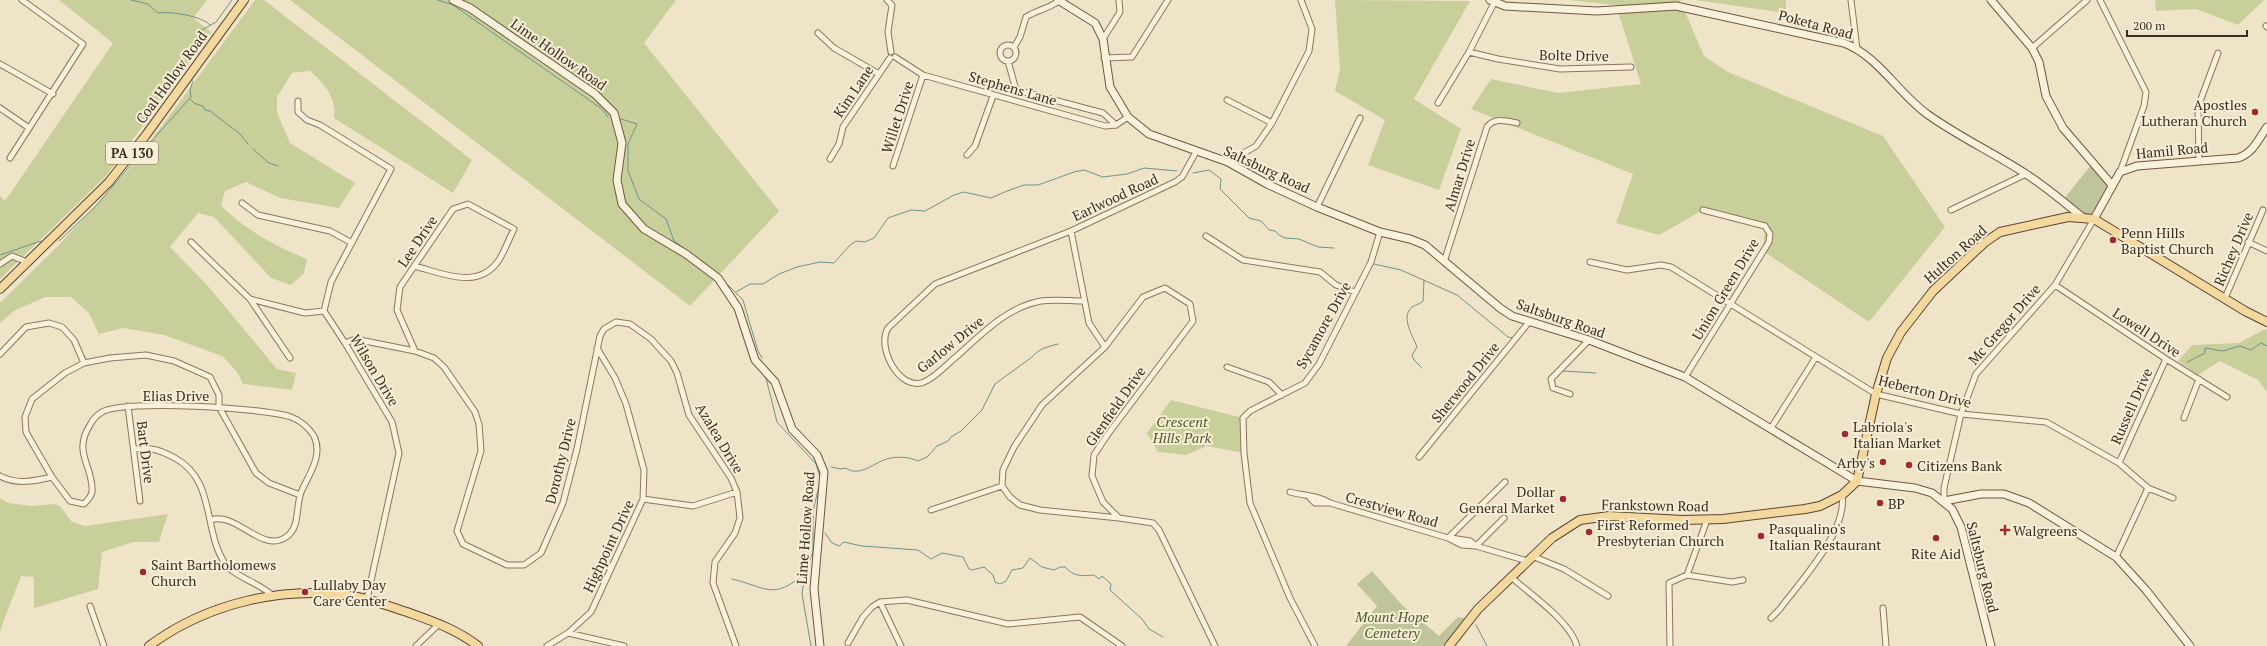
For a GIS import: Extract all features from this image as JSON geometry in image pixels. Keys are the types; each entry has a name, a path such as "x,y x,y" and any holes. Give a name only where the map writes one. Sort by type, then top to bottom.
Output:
{"main road":[{"name":"Coal Hollow Road","path":"0,288 92,199 123,165 244,0"},
{"name":"Hulton Road","path":"1857,481 1883,368 1901,332 1933,291 1984,243 2000,232 2013,227 2068,217 2094,219 2267,322"},
{"name":"Frankstown Road","path":"1449,646 1469,619 1558,532 1587,518 1609,516 1707,520 1806,509 1820,506 1842,495 1857,481"},
{"path":"149,646 190,621 272,595 340,595 367,599 440,624 460,633 478,646"}],"street":[{"path":"10,158 53,94 84,44 22,0"},
{"name":"Lime Hollow Road","path":"453,0 470,8 595,94 614,113 622,144 617,180 622,204 644,229 686,254 718,278 738,308 755,360 775,382 792,429 817,454 824,472 814,589 820,646"},
{"path":"888,0 892,5 888,32 891,52 888,55 892,58"},
{"path":"1014,47 1007,45 1001,49 1002,57 1008,60 1013,59 1016,55 1014,47 1020,37 1026,17 1033,13 1049,9 1058,0"},
{"name":"Saltsburg Road","path":"1058,0 1094,23 1103,39 1104,58 1110,87 1128,117 1149,134 1196,152 1228,162 1267,184 1317,207 1380,232 1420,242 1500,308 1512,316 1589,340 1685,377 1857,481 1915,488 1932,494 1944,501 1952,509 1962,527 1991,646"},
{"path":"1103,39 1120,12 1119,0"},
{"path":"1104,58 1132,57 1168,0"},
{"path":"1228,162 1256,146 1272,123 1309,51 1312,29 1301,0"},
{"path":"1851,0 1857,49"},
{"path":"1991,0 2024,36 2032,48 2039,62 2046,96 2063,128 2112,185"},
{"path":"2032,48 2087,0"},
{"path":"2100,0 2146,92 2144,106 2120,172"},
{"path":"1438,103 1469,52 1493,1"},
{"name":"Poketa Road","path":"1493,1 1505,6 1597,11 1676,6 1796,31 1844,43 1857,49 1926,113 2026,174 2063,200 2082,217"},
{"path":"818,33 834,48 879,74"},
{"name":"Bolte Drive","path":"1469,52 1505,61 1560,70 1631,67"},
{"path":"2199,161 2198,108 2218,53"},
{"name":"Kim Lane","path":"830,159 839,144 843,127 879,74 892,58"},
{"name":"Stephens Lane","path":"892,58 923,75 993,96 1105,126 1116,125"},
{"path":"1008,60 1016,90 1103,113 1116,125 1128,117"},
{"path":"0,64 53,94"},
{"name":"Willet Drive","path":"894,166 923,75"},
{"path":"967,155 975,146 993,96"},
{"path":"1227,100 1272,123"},
{"path":"250,299 305,313 324,311 331,282 391,169 320,125 307,120 298,112 298,102"},
{"path":"0,108 29,128"},
{"path":"1317,207 1360,118"},
{"name":"Almar Drive","path":"1444,262 1487,127 1491,122 1499,120 1517,123"},
{"name":"Hamil Road","path":"2094,219 2120,172 2137,166 2238,158 2246,155 2252,150 2267,127"},
{"name":"Earlwood Road","path":"1104,347 1089,323 1083,301 1070,231 1179,180 1196,152"},
{"path":"1951,210 2026,174"},
{"path":"242,202 258,214 330,232 352,243"},
{"name":"Lee Drive","path":"414,266 467,280 490,270 499,259 514,229 468,204 453,208 414,266 400,287 397,310 414,351"},
{"name":"Union Green Drive","path":"1685,377 1768,242 1769,230 1760,224 1703,210"},
{"name":"Richey Drive","path":"2225,298 2263,210"},
{"name":"Mc Gregor Drive","path":"1944,501 1944,488 1962,414 1976,374 2055,285 2094,219"},
{"name":"Garlow Drive","path":"1070,231 934,284 888,328 884,336 883,344 890,361 900,377 910,383 923,382 938,372 1003,316 1025,305 1042,301 1083,301"},
{"name":"Sycamore Drive","path":"1315,646 1290,598 1250,503 1244,453 1243,418 1250,410 1305,383 1319,364 1371,262 1380,232"},
{"path":"1206,236 1243,260 1320,272 1336,286 1355,292"},
{"path":"192,242 250,299 290,358"},
{"path":"2248,242 2267,251"},
{"path":"0,264 12,256 27,262"},
{"name":"Heberton Drive","path":"1590,262 1627,270 1661,265 1671,267 1876,394 1962,414 2046,422 2119,463 2148,488 2173,498"},
{"name":"Lowell Drive","path":"2055,285 2166,359 2227,397"},
{"name":"Glenfield Drive","path":"1104,347 1143,297 1165,288 1190,304 1193,321 1108,434 1094,455 1092,476 1103,502 1119,518"},
{"name":"Wilson Drive","path":"324,311 392,422 399,453 367,599"},
{"name":"Azalea Drive","path":"597,348 604,330 616,322 630,324 665,352 677,373 689,415 731,478 737,492 740,518 735,533 715,562 713,583 736,646"},
{"name":"Sherwood Drive","path":"1419,457 1529,322"},
{"path":"0,354 26,327 49,323 62,327 74,340 84,363"},
{"name":"Dorothy Drive","path":"345,343 355,339 414,351 434,358 444,367 475,412 479,424 481,451 457,531 463,544 507,565 524,565 541,553 563,503 577,449 597,348"},
{"path":"1570,394 1553,388 1551,379 1589,340"},
{"path":"1104,347 1042,405 1014,447 1003,470 1002,486 1010,497 1020,505 1040,510 1153,522 1159,530 1215,646"},
{"name":"Highpoint Drive","path":"547,646 568,633 591,612 643,499 644,470 626,404 615,378 597,348"},
{"name":"Elias Drive","path":"146,355 174,361 210,377 219,395 219,407 128,406 103,411 94,418 87,429 82,451 92,491 89,499 84,504 70,501 52,477 26,432 25,417 32,399 65,372 84,363 146,355"},
{"path":"1771,428 1816,357"},
{"name":"Russell Drive","path":"2119,463 2166,359"},
{"path":"1227,367 1269,382 1282,395"},
{"path":"2184,418 2199,379"},
{"name":"Bart Drive","path":"128,406 140,501"},
{"path":"219,407 256,473 269,483 300,494"},
{"path":"211,520 219,517 226,518 256,536 273,541 286,538 294,528 300,494 317,459 317,444 306,426 293,418 280,414 219,407"},
{"path":"134,449 158,448 190,468 198,478 219,552 226,566 262,586 272,595"},
{"path":"0,476 6,479 22,482 52,477"},
{"path":"1448,538 1505,482"},
{"path":"931,510 1002,486"},
{"path":"2116,557 2148,488"},
{"path":"643,499 693,506 737,492"},
{"name":"Crestview Road","path":"1290,492 1310,498 1315,503 1330,503 1448,538 1464,539 1476,546 1564,569 1608,596"},
{"path":"1944,501 1981,494 2004,494 2029,503 2116,557 2146,590 2190,646"},
{"path":"1771,618 1780,610 1830,541 1843,510 1842,495"},
{"path":"1476,546 1504,518"},
{"path":"1687,575 1707,520"},
{"path":"1670,646 1669,583 1687,575 1732,582 1744,580"},
{"path":"1511,577 1558,619 1575,638 1577,646"},
{"path":"848,643 863,617 872,607 880,602 907,600 1008,624 1080,617 1122,646"},
{"path":"880,602 899,645"},
{"path":"90,606 104,646"},
{"path":"1883,608 1886,646"},
{"path":"416,646 440,624"},
{"path":"568,633 624,646"}],"green space":[{"path":"59,0 207,0 193,18 211,32 107,175 0,279 0,196 5,201 113,43"},
{"path":"255,0 264,0 472,160 453,193 334,118 333,104 325,86 310,71 292,73 277,97 277,113 290,143 355,183 339,208 280,198 246,182 225,191 221,206 240,223 261,237 307,259 304,273 291,285 271,278 214,217 198,213 170,247 207,285 277,369 296,373 292,390 243,384 237,372 222,356 164,335 123,328 99,334 89,313 71,297 45,297 14,311 0,323 0,303 58,246 133,165"},
{"path":"290,0 676,0 644,43 779,211 690,306"},
{"path":"1335,0 1470,1 1414,99 1461,129 1439,190 1368,165 1385,120 1335,91 1340,69"},
{"path":"1569,0 1680,0 1704,56 1728,72 1883,136 1945,227 1869,322 1763,251 1765,226 1703,210 1659,235 1616,223 1633,174 1471,109 1491,79 1558,93 1641,84 1616,5"},
{"path":"1695,0 1786,0 1786,13"},
{"path":"2155,0 2264,0 2238,25 2196,9 2156,11"},
{"path":"2092,164 2112,185 2094,219 2088,218 2063,200"},
{"path":"2265,329 2267,330 2267,392 2258,380 2220,361 2198,375 2178,361 2192,345 2239,343"},
{"name":"Crescent Hills Park","path":"1171,400 1243,418 1244,453 1207,446 1186,455 1158,452 1147,433"},
{"path":"0,498 8,503 32,506 53,504 60,506 72,522 85,526 168,514 159,542 133,542 102,552 98,589 34,608 34,577 21,576 0,631"},
{"name":"Mount Hope Cemetery","path":"1372,571 1402,605 1439,636 1458,617 1469,619 1449,646 1346,646 1377,606 1357,584"}],"waterway":[{"path":"131,0 148,4 158,13 186,15 200,19 210,25"},
{"path":"198,54 198,32 216,22 232,0"},
{"path":"438,0 453,5 602,109 608,117"},
{"path":"147,146 191,97 190,90 193,81"},
{"path":"190,99 194,103 204,107 205,110 210,111 239,133 248,144"},
{"path":"621,119 637,124 628,144 628,171 639,199 666,219 674,241 711,268"},
{"path":"253,149 269,163 278,166"},
{"path":"59,241 95,207 142,152"},
{"path":"736,292 750,284 763,284 779,274 797,267 820,262 834,263 850,245 856,241 865,242 874,238 888,218 911,210 925,211 954,195 964,192 991,198 1024,185 1038,185 1084,170 1103,177 1127,174 1144,168 1177,171"},
{"path":"1193,173 1209,170 1221,179 1220,189 1249,218 1261,221 1269,230 1275,231 1285,238 1299,239 1318,247 1334,248"},
{"path":"0,255 41,241"},
{"path":"1374,264 1401,270 1457,295 1508,337 1513,338"},
{"path":"1422,368 1414,360 1412,355 1417,347 1408,327 1407,316 1412,307 1423,301 1424,280"},
{"path":"726,283 743,300 758,351 762,358"},
{"path":"2187,362 2205,353 2205,348 2223,351 2240,346 2251,350 2261,343 2267,346"},
{"path":"831,467 841,469 846,468 851,471 856,471 862,470 890,458 898,457 918,461 927,457 937,446 948,441 951,437 961,431 982,410 995,384 1044,348 1058,344"},
{"path":"1563,371 1596,373"},
{"path":"766,378 777,422 816,464 820,477"},
{"path":"811,646 802,594 805,573 813,552 813,511 820,482"},
{"path":"825,533 832,543 839,546 844,542 862,546 918,550 931,559 942,553 963,557 969,569 972,570 984,567 993,575 995,582 1000,584 1006,581 1012,570 1023,568 1030,558 1042,567 1054,570 1060,567 1065,567 1072,573 1078,575 1094,575 1099,579 1102,576 1111,584 1110,590 1142,619 1149,629 1163,637"},
{"path":"732,579 769,590 777,590 793,582 804,574"},
{"path":"1476,625 1487,646"}],"place":[{"name":"Apostles Lutheran Church","path":"2255,112"},
{"name":"Penn Hills Baptist Church","path":"2113,240"},
{"name":"Labriola's Italian Market","path":"1845,434"},
{"name":"Arby's","path":"1883,462"},
{"name":"Citizens Bank","path":"1909,465"},
{"name":"Dollar General Market","path":"1563,499"},
{"name":"BP","path":"1880,503"},
{"name":"Walgreens","path":"2005,530"},
{"name":"First Reformed Presbyterian Church","path":"1589,532"},
{"name":"Pasqualino's Italian Restaurant","path":"1761,536"},
{"name":"Rite Aid","path":"1936,538"},
{"name":"Saint Bartholomews Church","path":"143,572"},
{"name":"Lullaby Day Care Center","path":"305,592"}]}
